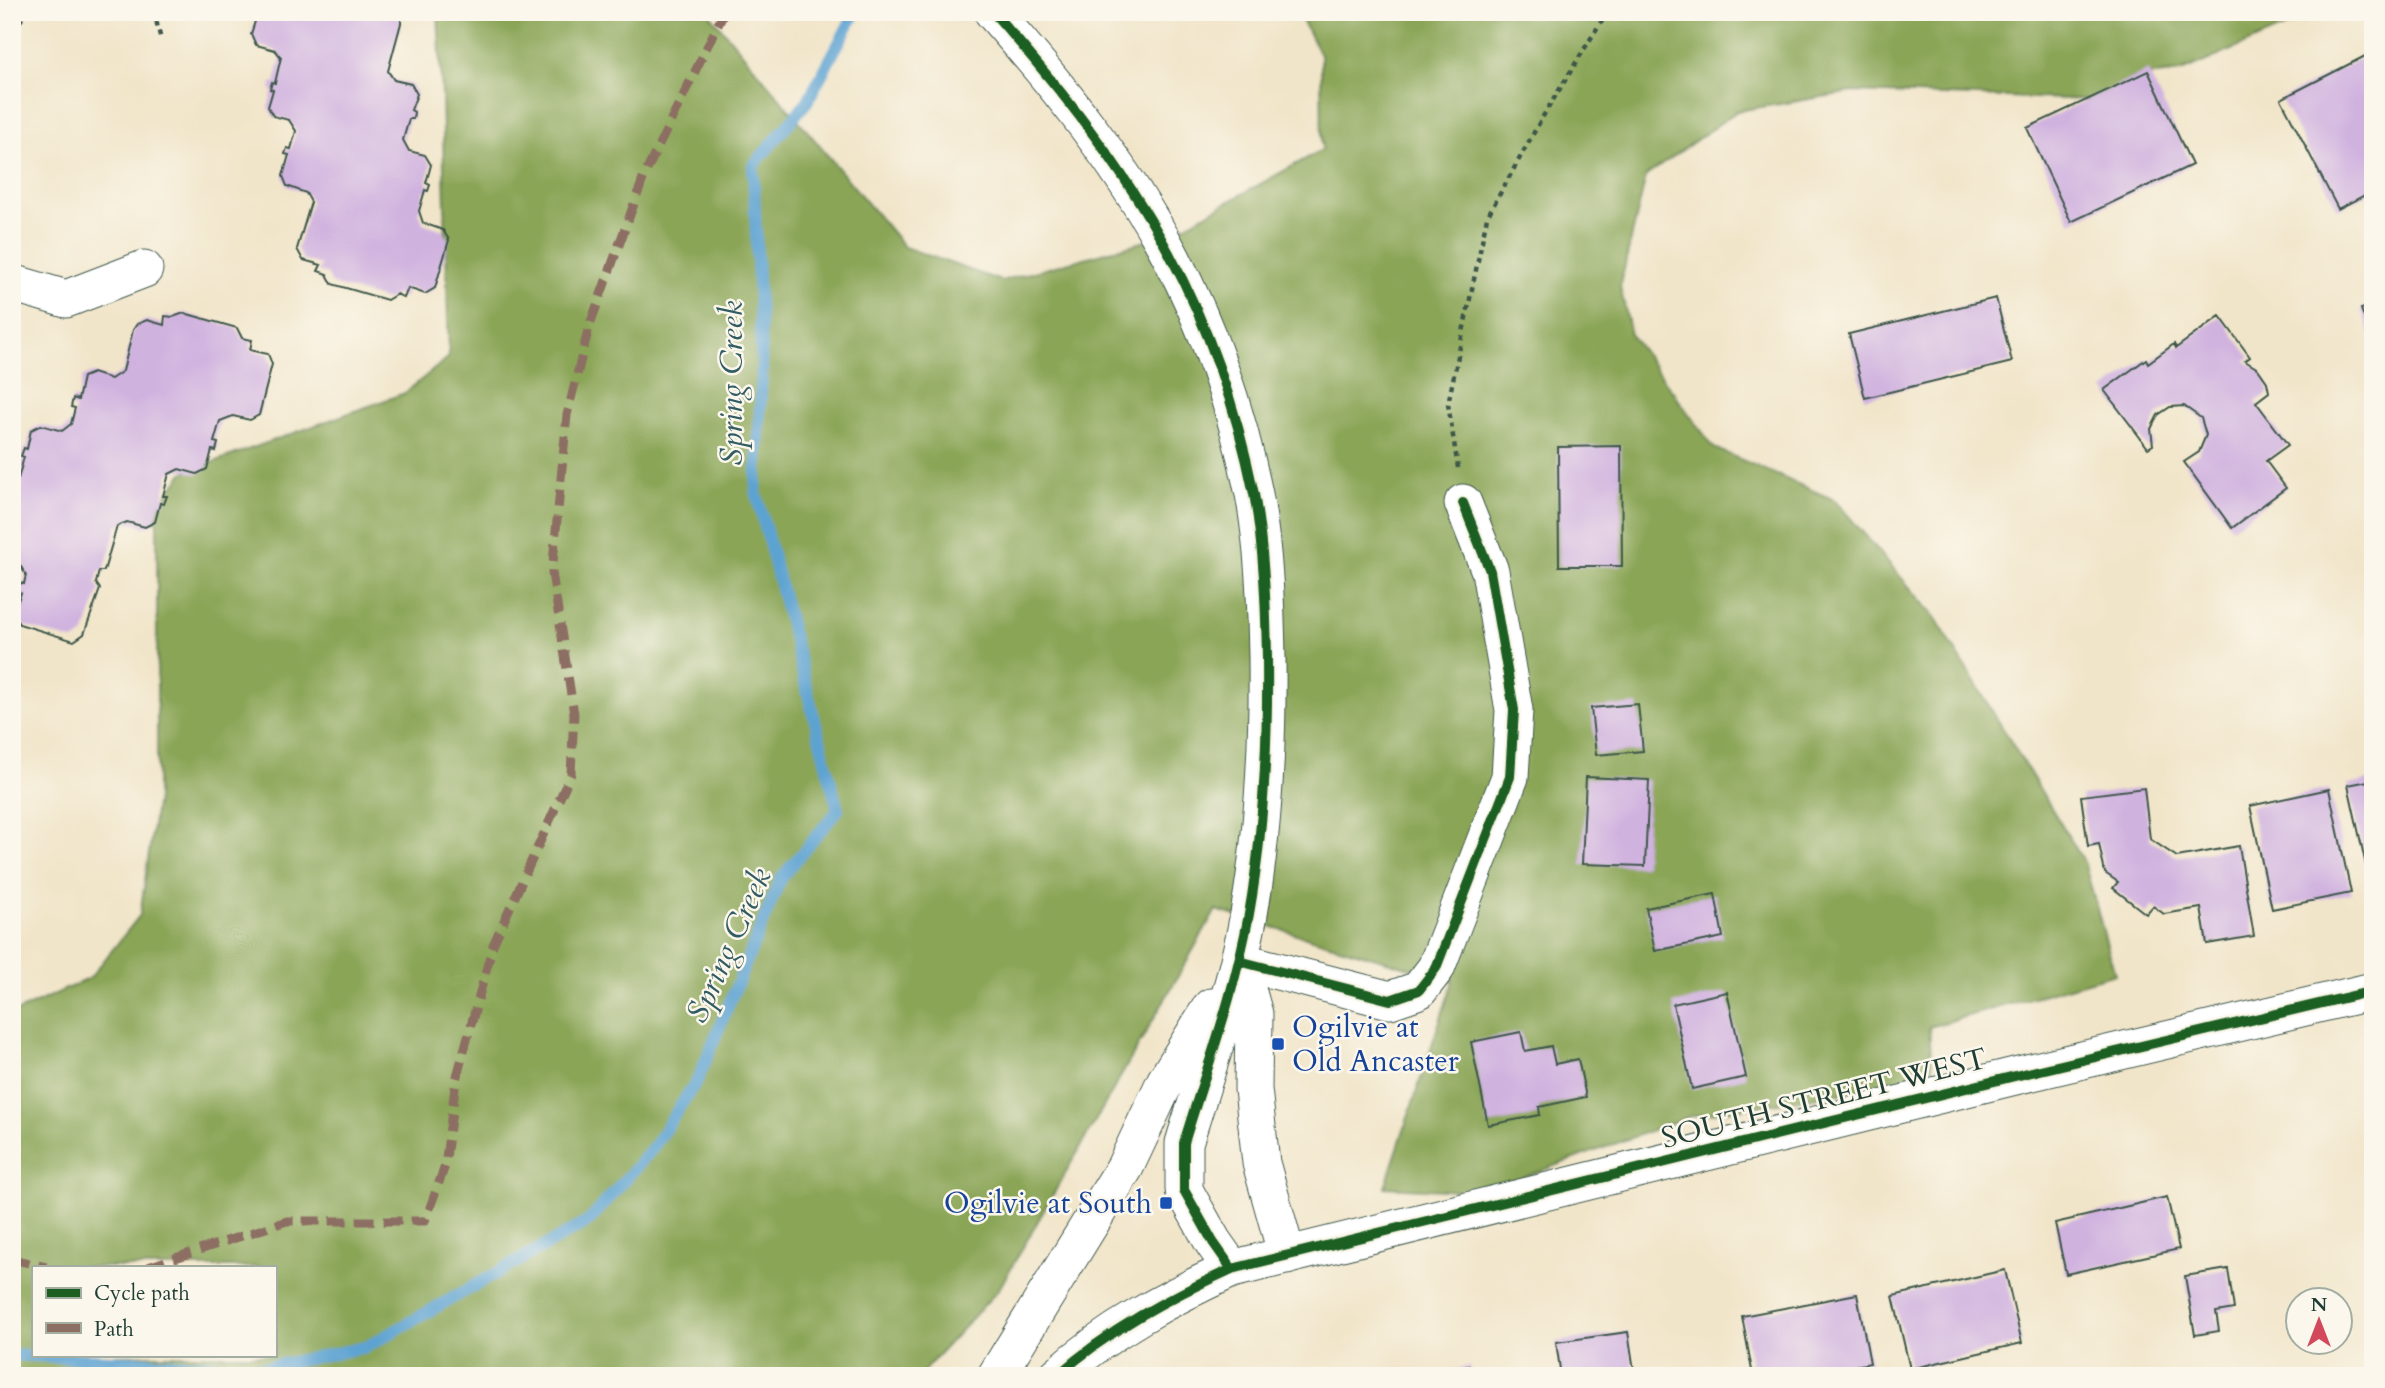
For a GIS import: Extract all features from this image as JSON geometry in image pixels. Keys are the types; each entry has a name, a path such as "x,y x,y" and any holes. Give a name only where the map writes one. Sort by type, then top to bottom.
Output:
{"street":[{"path":"993,12 1084,121 1122,175 1169,253 1230,399 1254,496 1267,624 1268,725 1262,825 1249,915 1239,961 1184,1143 1182,1171 1184,1190 1213,1242 1232,1269"},
{"path":"12,283 66,299 144,269"},
{"path":"1239,961 1390,1000 1419,990 1436,968 1510,777 1514,710 1490,571 1463,503"},
{"path":"1239,961 1254,1014 1253,1090 1261,1163 1287,1256"},
{"path":"996,1376 1125,1167 1165,1082 1239,961"},
{"name":"SOUTH STREET WEST","path":"1057,1376 1080,1355 1124,1327 1179,1294 1232,1269 2002,1079 2373,991"}],"path":[{"path":"12,29 25,12"},
{"path":"153,12 161,40"},
{"path":"1463,503 1448,404 1488,216 1542,118 1606,12"}],"green space":[{"path":"438,12 708,12 904,247 1001,281 1168,235 1322,150 1321,57 1298,12 2345,12 2299,21 2181,72 2146,76 2100,100 1852,92 1737,111 1646,176 1620,286 1631,335 1714,448 1835,500 1935,617 2084,862 2115,974 1929,1027 1933,1080 1691,1116 1483,1192 1385,1187 1453,981 1216,910 999,1289 919,1376 12,1376 12,1014 90,978 140,915 157,798 157,508 183,473 405,393 449,357"}],"building":[{"path":"258,12 401,12 401,23 388,71 394,80 411,84 417,94 411,110 414,112 413,119 409,119 403,140 409,151 425,155 431,165 426,183 430,185 428,191 425,190 419,211 423,223 443,230 449,240 435,288 425,294 408,288 404,298 397,294 387,300 332,284 327,274 318,271 321,265 303,260 297,249 311,202 306,193 287,186 283,176 289,155 285,154 287,148 291,149 296,131 289,120 273,116 268,107 273,90 270,89 272,82 275,83 281,57 275,50 256,45 251,34"},
{"path":"2373,52 2373,191 2338,209 2281,99"},
{"path":"2148,71 2192,165 2071,222 2027,128"},
{"path":"1996,298 2012,362 1865,398 1849,334"},
{"path":"2373,305 2373,339 2372,339 2361,309"},
{"path":"184,313 237,328 242,338 252,340 250,350 268,354 272,364 259,415 250,420 233,416 220,421 214,442 218,443 216,451 212,450 207,469 197,474 179,469 169,474 163,496 167,496 164,504 160,503 155,522 145,527 127,522 117,526 104,571 99,571 96,583 100,589 84,634 74,641 19,624 13,613 21,593 16,591 19,583 24,584 26,575 12,556 12,482 18,479 24,457 21,456 24,448 27,449 31,430 41,425 62,431 71,424 75,408 71,407 73,398 78,400 83,377 93,373 111,379 123,371 133,330 137,324 147,320 164,325 165,316 173,317"},
{"path":"2220,316 2250,357 2245,361 2258,369 2267,382 2269,392 2256,402 2288,445 2266,461 2286,488 2232,528 2184,462 2199,452 2206,435 2201,418 2184,406 2170,407 2158,415 2151,429 2153,445 2148,448 2104,390 2146,359 2148,363 2174,344 2176,348"},
{"path":"1621,446 1622,566 1559,566 1558,447"},
{"path":"1638,704 1643,751 1596,755 1591,708"},
{"path":"1586,777 1649,780 1645,866 1582,864"},
{"path":"2373,780 2373,891 2372,892 2348,785"},
{"path":"2144,788 2150,839 2177,857 2239,846 2254,936 2207,944 2201,908 2164,914 2153,906 2146,914 2113,888 2118,882 2105,873 2099,844 2088,846 2081,796"},
{"path":"2329,789 2351,893 2272,909 2250,806"},
{"path":"1715,894 1723,937 1655,951 1646,908"},
{"path":"1727,992 1746,1077 1692,1089 1673,1004"},
{"path":"1521,1032 1525,1051 1551,1046 1555,1064 1578,1059 1586,1097 1539,1107 1540,1115 1488,1125 1471,1042"},
{"path":"2167,1197 2179,1249 2066,1274 2055,1223"},
{"path":"2228,1269 2234,1309 2216,1312 2219,1331 2195,1335 2185,1276"},
{"path":"2005,1270 2022,1343 1910,1369 1893,1296"},
{"path":"1857,1294 1870,1363 1803,1376 1753,1376 1742,1316"},
{"path":"1628,1332 1635,1376 1561,1376 1556,1342"},
{"path":"1469,1366 1471,1376 1430,1376 1430,1375"}],"waterway":[{"name":"Spring Creek","path":"12,1355 263,1368 366,1347 589,1221 652,1149 698,1079 781,878 838,810 756,492 762,370 753,166 807,102 855,13"}],"marked path":[{"path":"151,1266 287,1221 425,1221 445,1166 456,1080 493,945 571,774 574,714 552,573 567,415 589,327 645,174 724,12"},
{"path":"12,1259 42,1266"}],"cycle path":[{"path":"993,12 1042,69 1110,158 1151,220 1169,253 1197,311 1220,370 1254,494 1262,555 1267,658 1262,818 1243,943 1220,1029 1184,1143 1184,1190 1213,1242 1232,1269"},
{"path":"1239,961 1390,1000 1419,990 1436,968 1510,777 1514,710 1490,571 1463,503"},
{"path":"1057,1376 1118,1329 1232,1269 2015,1076 2373,991"}],"place":[{"name":"Ogilvie at Old Ancaster","path":"1278,1044"},
{"name":"Ogilvie at South","path":"1166,1203"}]}
